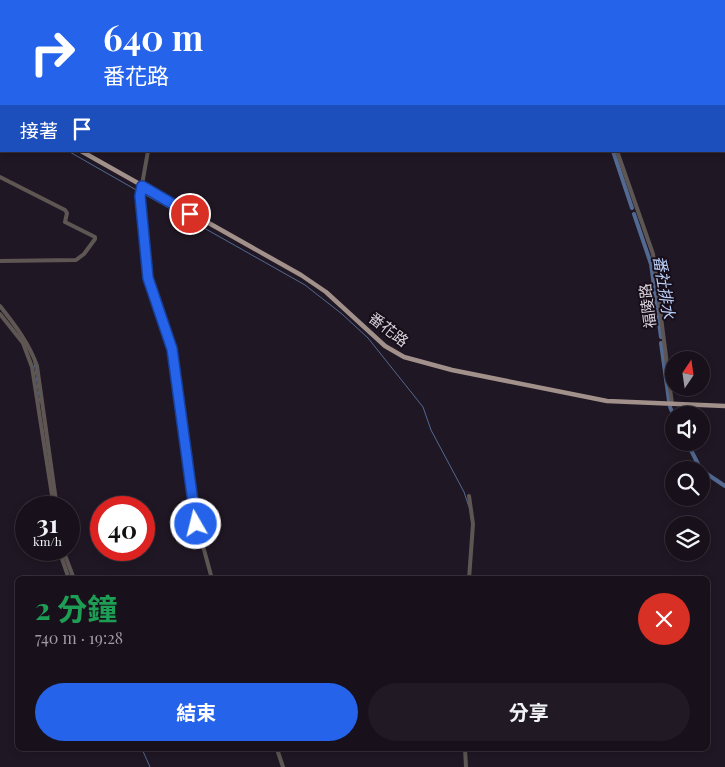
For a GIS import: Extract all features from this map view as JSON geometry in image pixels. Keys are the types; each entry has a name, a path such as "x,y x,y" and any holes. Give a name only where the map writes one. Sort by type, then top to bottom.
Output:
{"main road":[{"name":"番花路","path":"83,152 301,275 326,292 385,346 404,357 452,370 607,401 725,406"}],"street":[{"path":"148,152 140,196 148,278 172,349 196,524 211,576"},
{"name":"福陵路","path":"617,152 653,254 672,404"},
{"path":"0,177 65,210 67,212 66,222 95,236 95,239 84,254 76,260 0,262"},
{"path":"0,306 20,331 30,348 37,366 54,496"},
{"path":"0,314 22,344 32,367 54,496"},
{"path":"469,576 473,524 470,496"},
{"path":"63,561 68,576"},
{"path":"68,561 73,576"},
{"path":"279,751 283,767"},
{"path":"465,751 466,767"}],"waterway":[{"path":"70,152 138,191"},
{"name":"番社排水","path":"613,152 632,208"},
{"path":"142,193 305,285 342,314 368,338 423,407 431,430 464,492 469,507"},
{"name":"番社排水","path":"634,214 651,264 661,337"},
{"name":"番社排水","path":"661,343 669,401"},
{"path":"34,362 40,403"},
{"name":"番社排水","path":"692,451 696,461"},
{"name":"番社排水","path":"710,476 725,486"},
{"path":"143,751 150,767"}],"route":[{"path":"190,214 142,186 140,196 148,278 172,349 196,524"}]}
